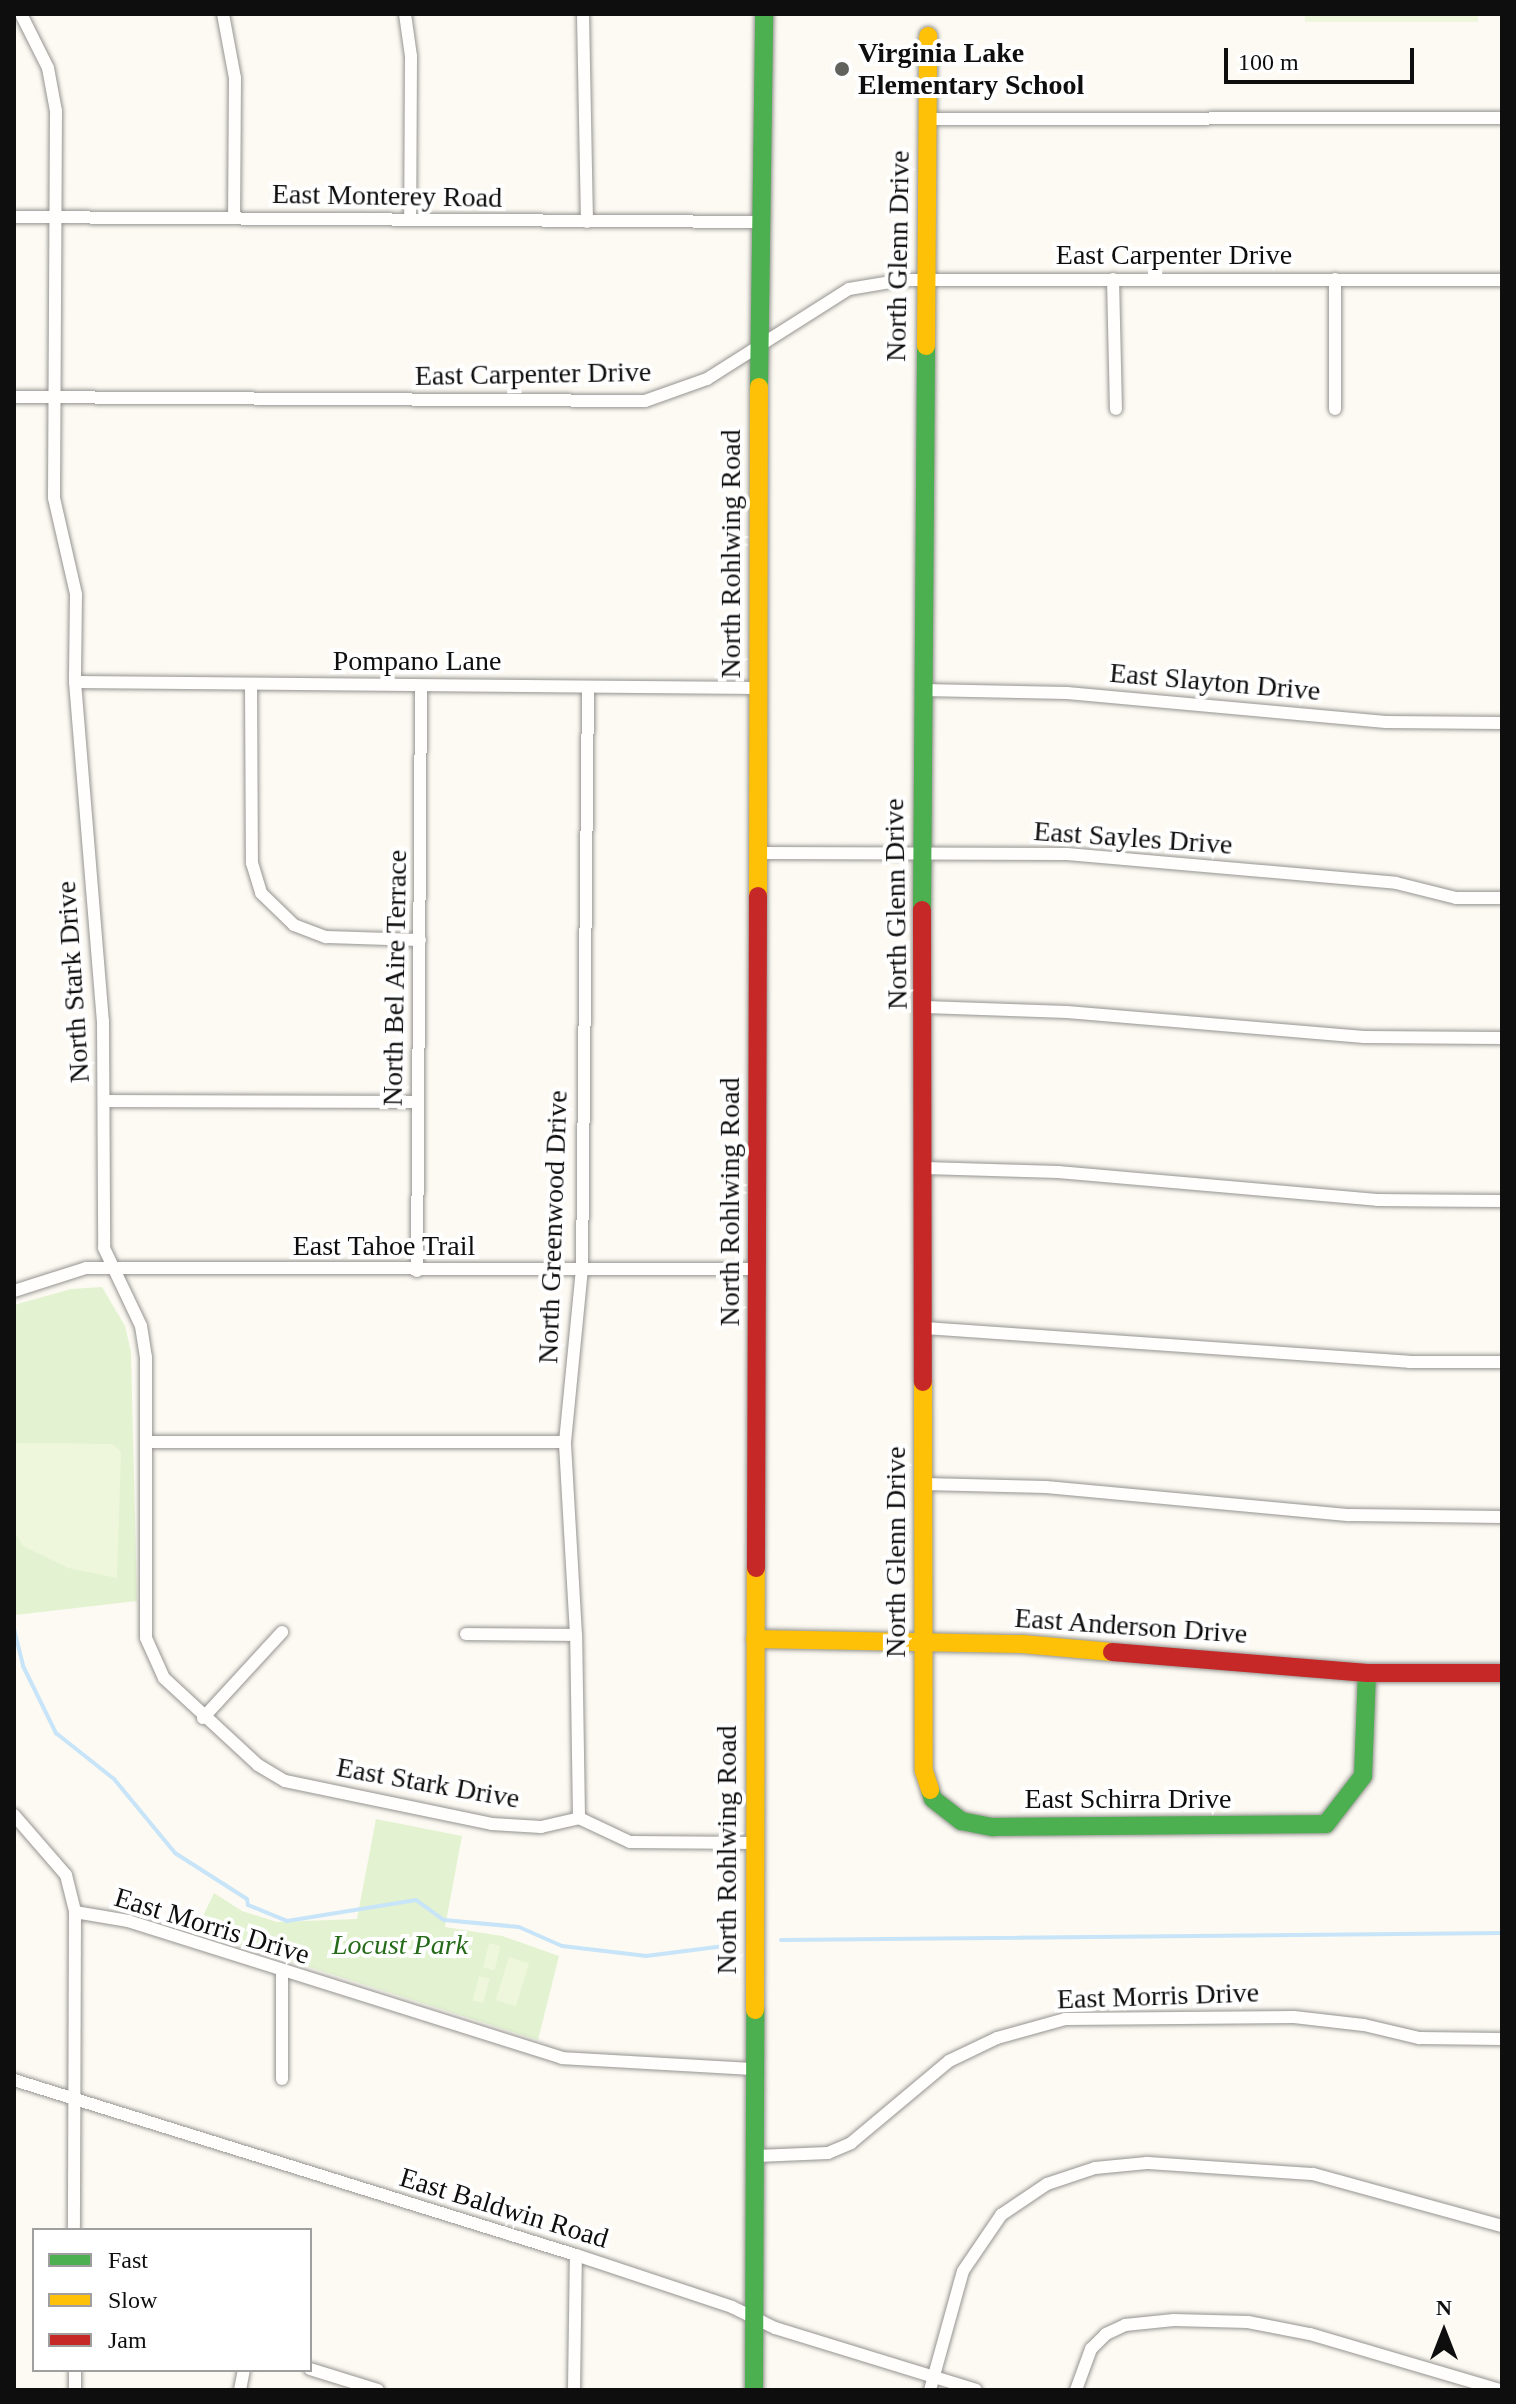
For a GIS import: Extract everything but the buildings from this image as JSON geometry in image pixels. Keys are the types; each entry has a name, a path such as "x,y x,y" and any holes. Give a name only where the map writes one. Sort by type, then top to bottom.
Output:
{"street":[{"name":"North Stark Drive","path":"21,14 36,39 54,90 57,217 55,507 76,594 75,682 105,1101 104,1248 141,1326 146,1357 146,1638 164,1678 203,1718"},
{"path":"223,14 235,78 234,218"},
{"path":"405,14 411,56 410,220"},
{"path":"583,14 587,222"},
{"name":"North Rohlwing Road","path":"754,2390 760,222 764,14"},
{"name":"North Glenn Drive","path":"924,1771 925,1007 922,852 928,36"},
{"path":"928,119 1502,118"},
{"name":"East Monterey Road","path":"14,217 760,222"},
{"name":"East Carpenter Drive","path":"14,397 645,401 707,379 849,289 924,279 1502,280"},
{"path":"1113,279 1116,409"},
{"path":"1335,279 1335,409"},
{"name":"Pompano Lane","path":"75,682 759,688"},
{"path":"251,684 252,863 261,893 294,925 326,937 420,940"},
{"name":"North Bel Aire Terrace","path":"417,1271 421,686"},
{"name":"North Greenwood Drive","path":"579,1818 576,1635 565,1442 582,1270 588,687"},
{"name":"East Slayton Drive","path":"923,690 1067,693 1386,722 1502,723"},
{"name":"East Sayles Drive","path":"759,853 1067,854 1396,883 1456,898 1502,898"},
{"path":"925,1007 1067,1012 1364,1037 1502,1038"},
{"path":"105,1101 418,1102"},
{"path":"925,1168 1058,1172 1377,1200 1502,1201"},
{"name":"East Tahoe Trail","path":"14,1291 70,1271 114,1269 757,1269"},
{"path":"925,1328 1409,1362 1502,1362"},
{"path":"146,1442 565,1442"},
{"path":"924,1484 1046,1487 1350,1515 1502,1517"},
{"path":"203,1718 282,1632"},
{"path":"466,1634 576,1635"},
{"name":"East Anderson Drive","path":"755,1639 1022,1644 1367,1673 1502,1673"},
{"name":"East Schirra Drive","path":"924,1771 933,1799 961,1821 993,1827 1296,1827 1326,1824 1350,1799 1363,1776 1367,1673"},
{"name":"East Stark Drive","path":"203,1718 285,1781 492,1824 541,1827 579,1818"},
{"path":"14,1815 66,1875 75,1912 74,2228"},
{"path":"579,1818 630,1842 755,1843"},
{"name":"East Morris Drive","path":"75,1912 128,1921 562,2058 755,2069"},
{"path":"282,1972 282,2079"},
{"name":"East Morris Drive","path":"757,2156 828,2153 851,2143 949,2061 997,2038 1065,2019 1294,2017 1364,2025 1419,2038 1502,2039"},
{"name":"East Baldwin Road","path":"14,2080 576,2255 754,2318 976,2390"},
{"path":"930,2390 963,2271 1001,2215 1047,2184 1095,2168 1147,2163 1253,2167 1346,2181 1502,2226"},
{"path":"574,2390 576,2255"},
{"path":"1076,2390 1091,2349 1125,2325 1248,2322 1310,2334 1500,2390"},
{"path":"312,2370 378,2390"}],"green space":[{"path":"1305,14 1478,14 1478,22 1305,22"},
{"path":"102,1287 125,1326 131,1352 137,1601 15,1615 14,1305 71,1289"},
{"path":"14,1443 112,1444 121,1451 117,1578 68,1568 23,1546 14,1531"},
{"name":"Locust Park","path":"376,1819 462,1836 445,1927 502,1936 559,1956 538,2040 196,1931 214,1893 242,1911 277,1922 357,1919"},
{"path":"489,1943 501,1946 495,1970 483,1967"},
{"path":"509,1957 529,1963 516,2006 496,2000"},
{"path":"479,1976 490,1979 483,2003 473,2000"}],"waterway":[{"path":"14,1629 23,1666 56,1733 114,1779 175,1853 247,1899 248,1905 287,1921 416,1900 444,1920 519,1927 562,1946 646,1956 732,1945"},
{"path":"781,1940 1502,1933"}],"traffic: fast":[{"path":"759,387 764,14"},
{"path":"922,910 926,346"},
{"path":"930,1790 933,1799 961,1821 993,1827 1326,1824 1363,1776 1367,1673"},
{"path":"754,2390 755,2010"}],"traffic: slow":[{"path":"926,346 928,36"},
{"path":"758,896 759,387"},
{"path":"923,1382 924,1771 930,1790"},
{"path":"755,2010 756,1568"},
{"path":"755,1639 1022,1644 1112,1652"}],"traffic: jam":[{"path":"756,1568 758,896"},
{"path":"922,910 923,1382"},
{"path":"1112,1652 1367,1673 1502,1673"}],"place":[{"name":"Virginia Lake Elementary School","path":"842,69"}]}
